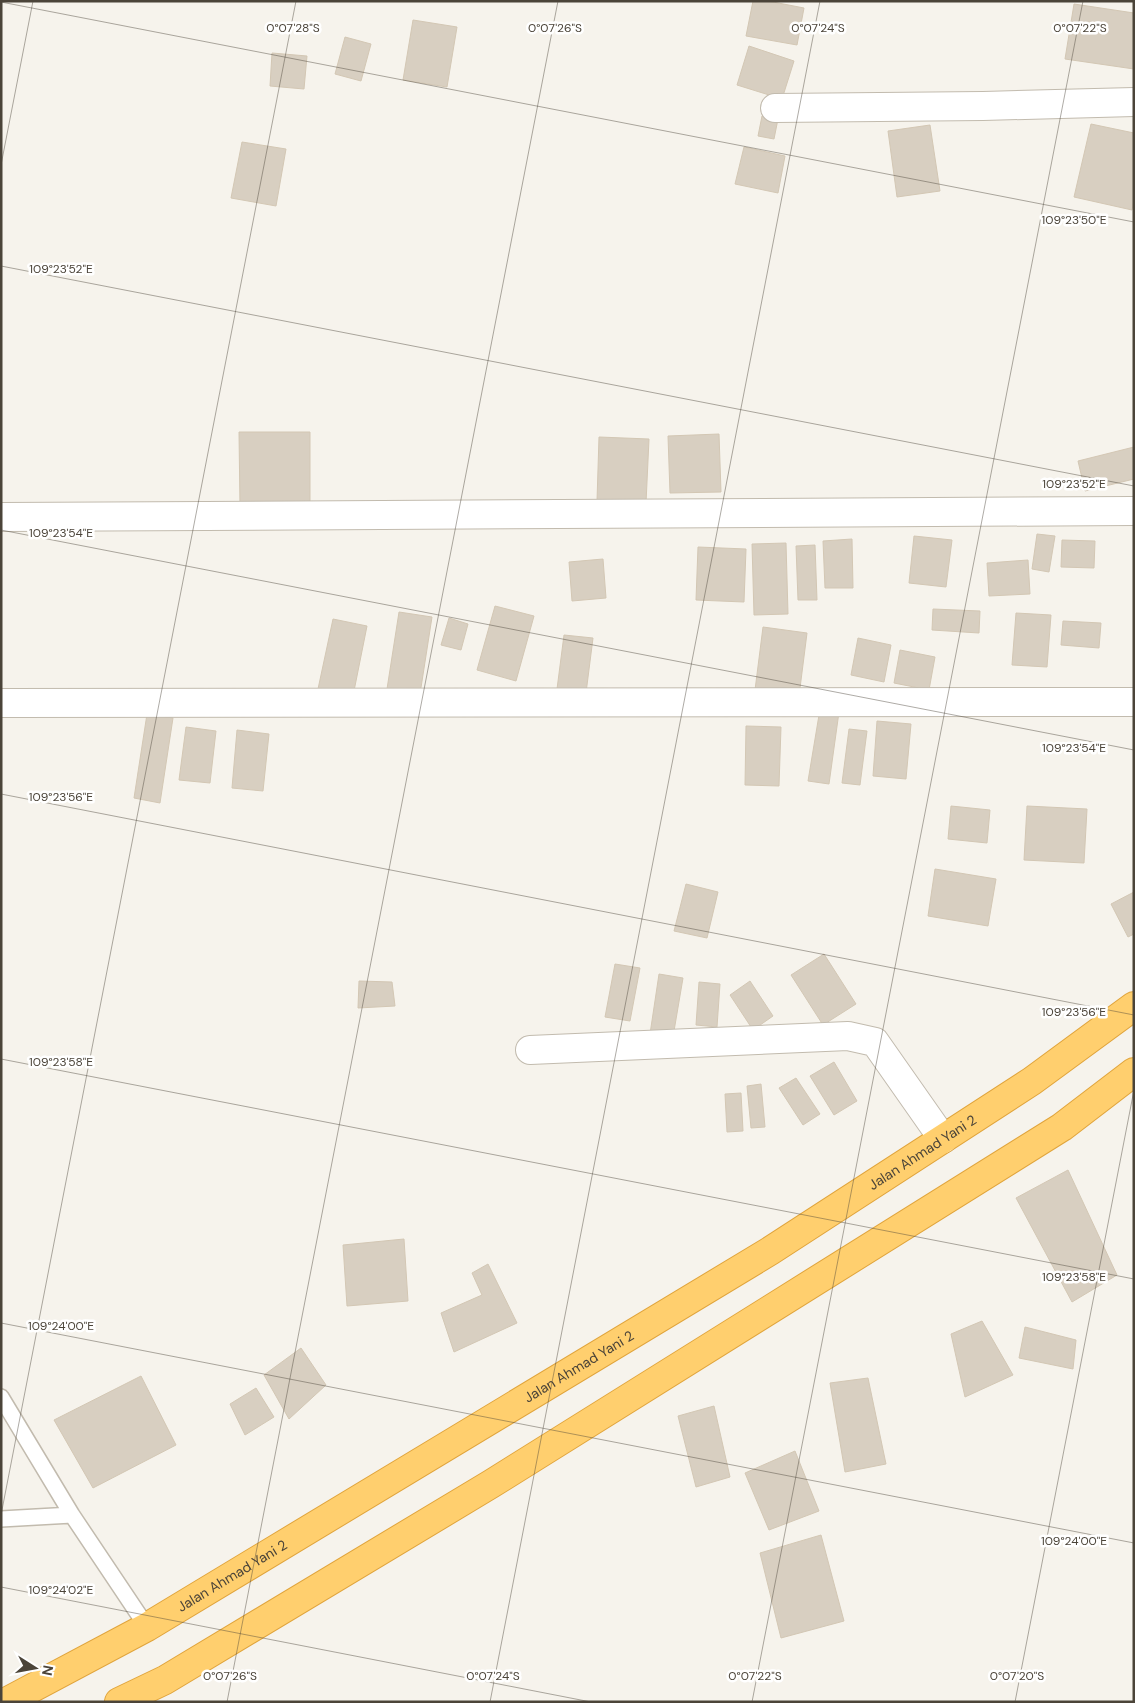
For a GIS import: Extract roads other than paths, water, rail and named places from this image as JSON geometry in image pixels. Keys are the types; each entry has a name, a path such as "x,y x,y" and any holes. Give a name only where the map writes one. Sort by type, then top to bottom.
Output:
{"highway":[{"name":"Jalan Ahmad Yani 2","path":"6,1702 147,1626 770,1251 1032,1081 1134,1006"},
{"path":"119,1702 165,1680 491,1484 1062,1127 1134,1072"}],"street":[{"path":"775,108 1134,102"},
{"path":"1,517 1134,511"},
{"path":"1,703 1134,702"},
{"path":"530,1050 848,1036 875,1042 943,1139"}],"lane":[{"path":"1,1397 72,1514 147,1626"},
{"path":"1,1519 72,1514"}]}
